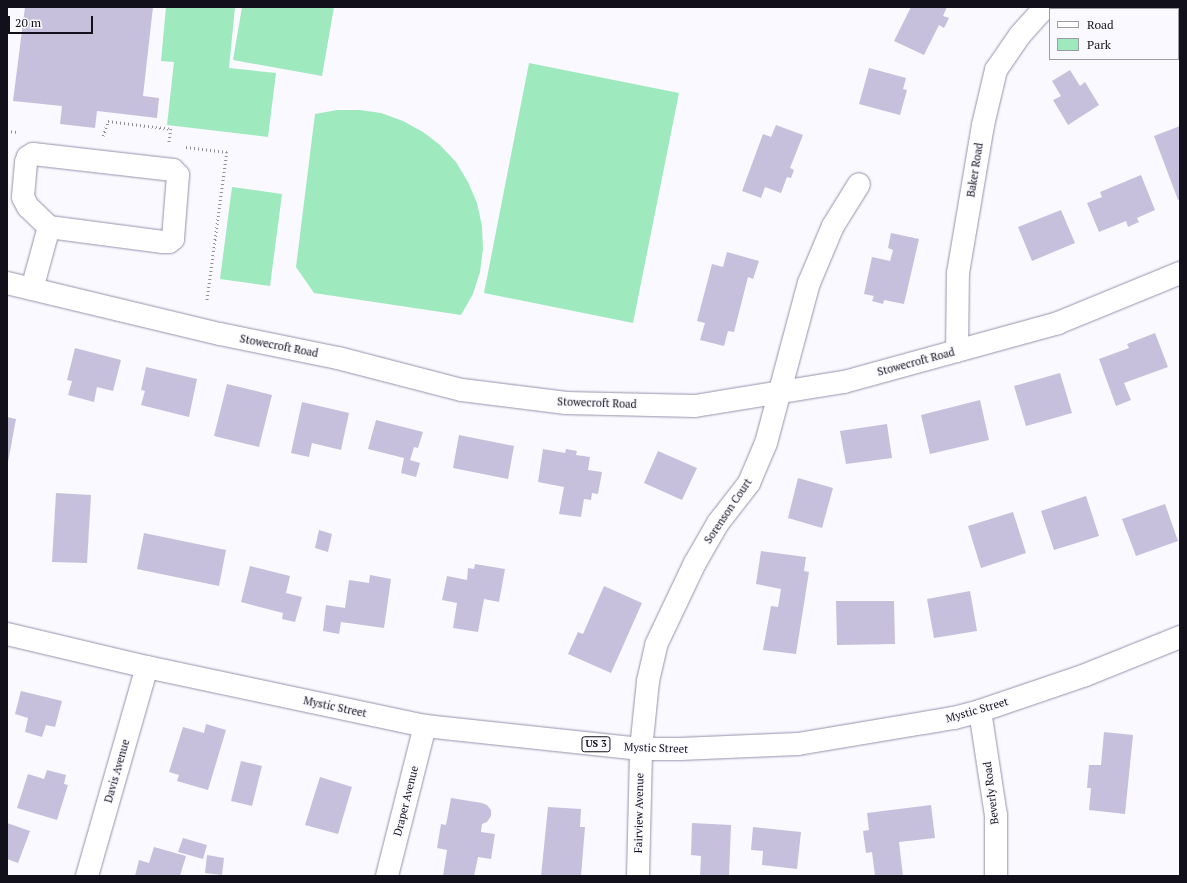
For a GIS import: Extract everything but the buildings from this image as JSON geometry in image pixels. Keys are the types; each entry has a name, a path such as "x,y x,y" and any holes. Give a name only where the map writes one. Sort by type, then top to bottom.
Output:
{"main road":[{"name":"Baker Road","path":"957,350 958,273 983,125 996,70 1020,35 1045,7"},
{"path":"30,155 173,170 178,175 172,241 163,242 49,228 28,207 22,197 26,162 30,155"},
{"name":"Sorenson Court","path":"641,749 648,682 656,645 695,563 718,523 749,483 766,443 809,283 833,226 859,184"},
{"path":"32,289 49,228"},
{"name":"Stowecroft Road","path":"7,283 220,334 338,358 462,390 566,403 695,406 844,382 1058,322 1180,273"},
{"name":"Mystic Street","path":"7,634 146,667 425,726 641,749 738,748 798,744 918,724 980,711 1083,676 1180,637"},
{"name":"Davis Avenue","path":"87,876 146,667"},
{"name":"Beverly Road","path":"980,711 996,815 996,876"},
{"name":"Draper Avenue","path":"388,876 425,726"},
{"name":"Fairview Avenue","path":"638,876 641,749"}],"green space":[{"path":"166,7 235,7 229,68 276,73 268,137 167,125 174,62 161,61"},
{"path":"242,7 334,7 322,76 233,60"},
{"path":"529,63 679,93 633,323 484,293"},
{"path":"337,110 360,110 381,113 403,121 423,132 440,145 456,162 468,182 477,203 482,226 483,249 480,272 473,294 461,315 314,293 296,267 315,114"},
{"path":"232,187 282,194 270,286 220,279"}]}
